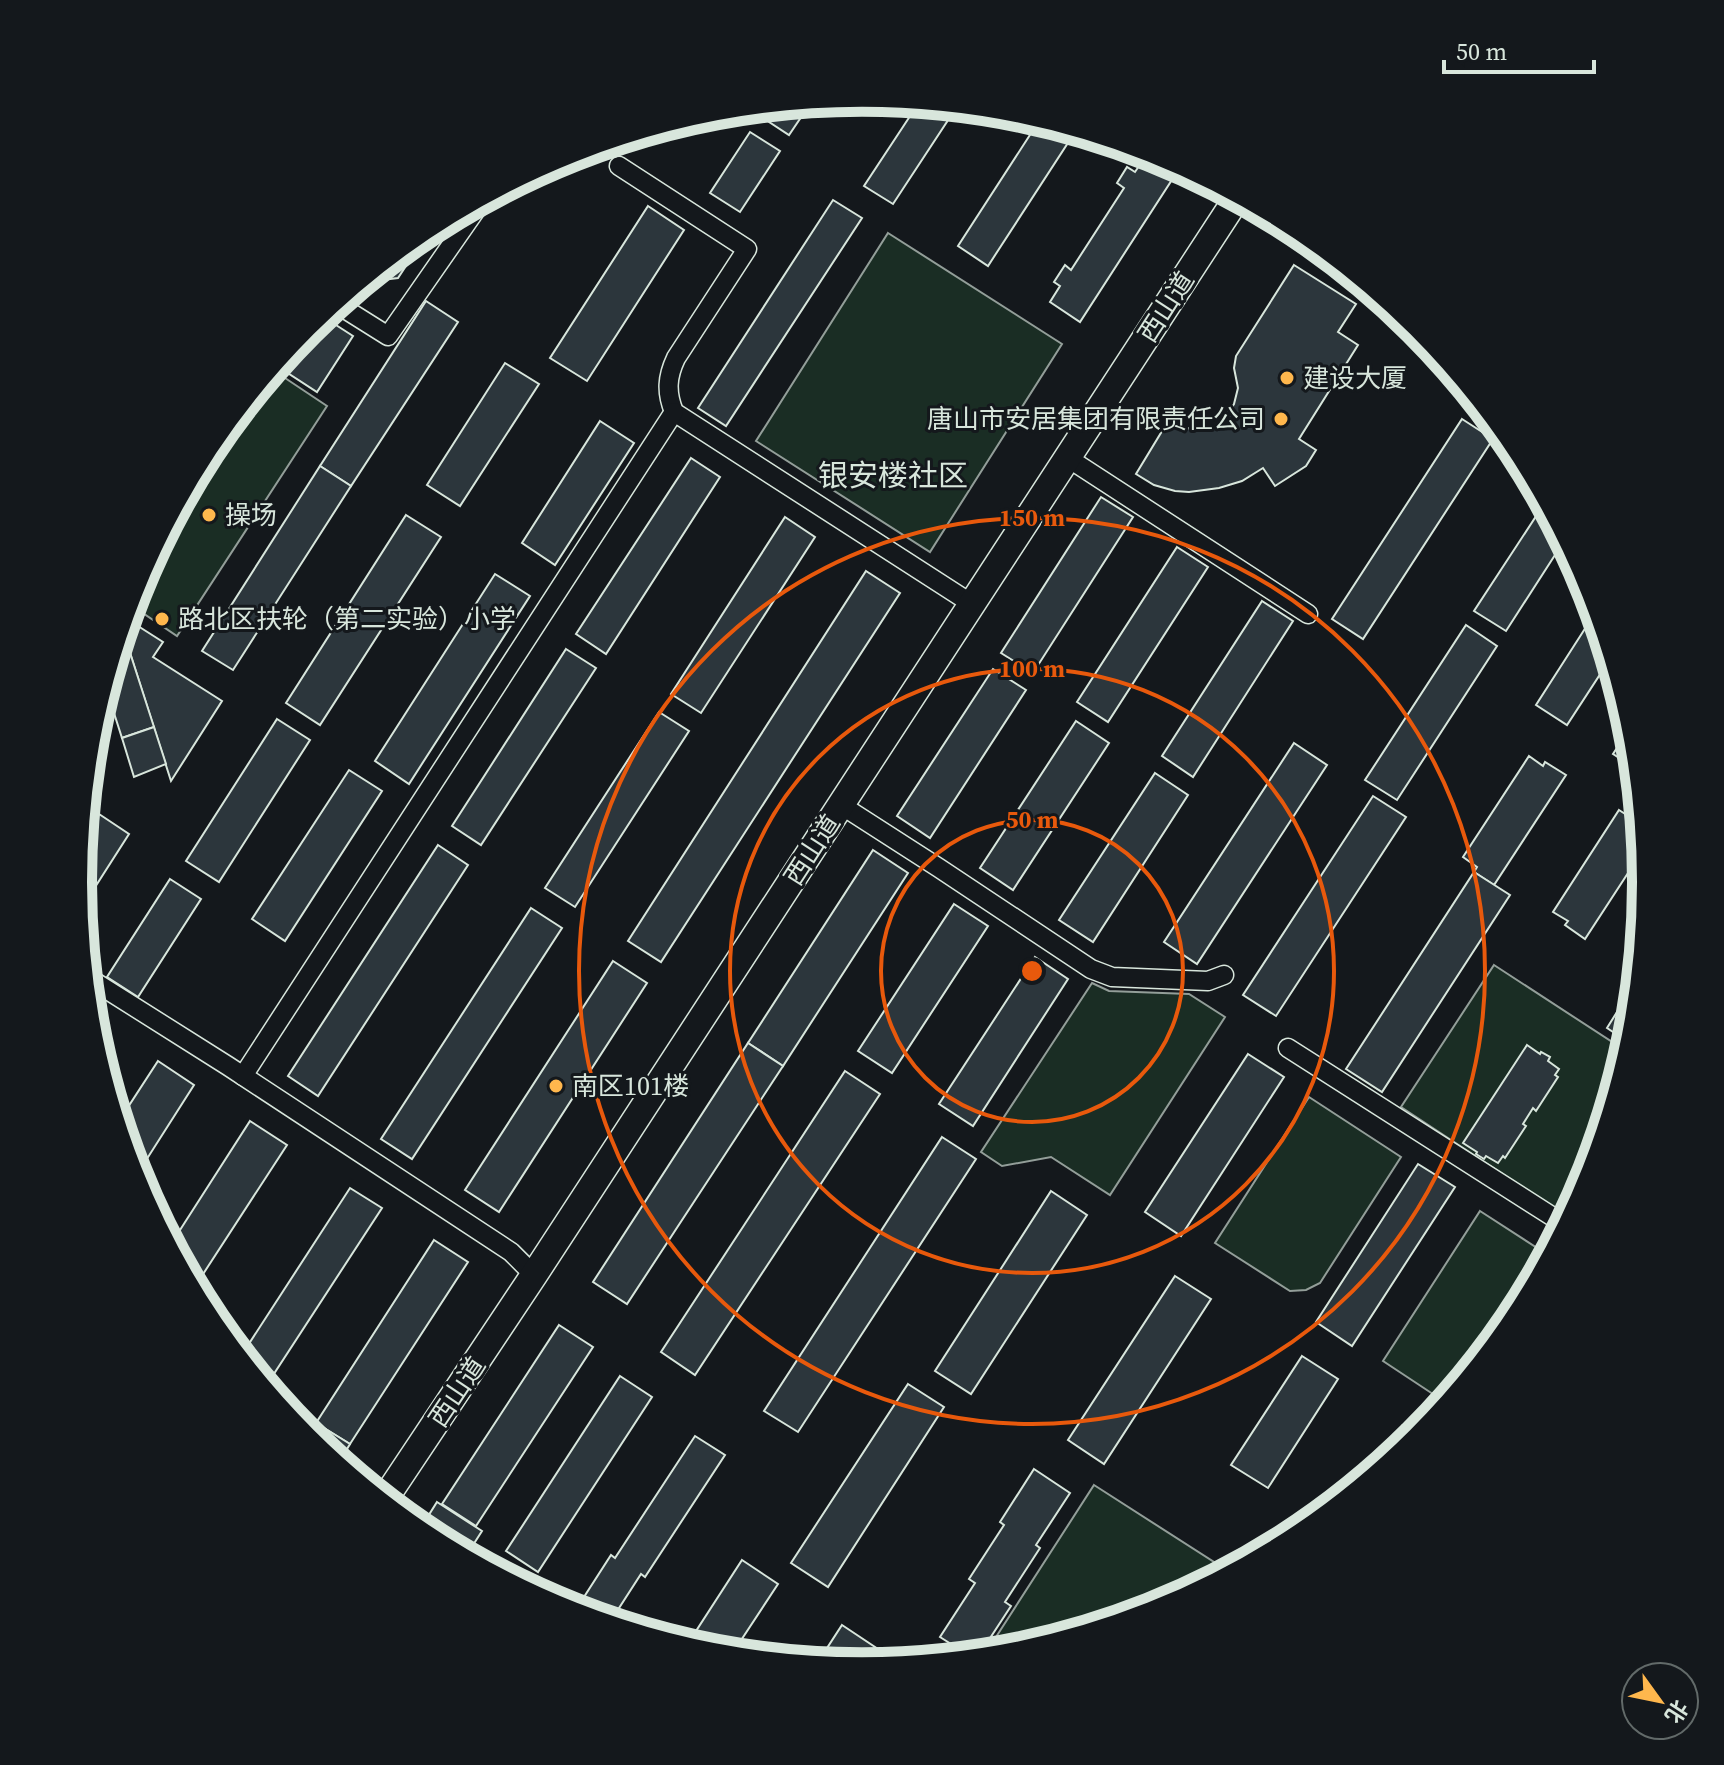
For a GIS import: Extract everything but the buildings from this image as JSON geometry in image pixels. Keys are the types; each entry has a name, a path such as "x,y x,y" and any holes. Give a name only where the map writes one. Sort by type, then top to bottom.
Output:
{"street":[{"path":"619,166 747,249 669,373 667,395 674,412 972,604"},
{"name":"西山道","path":"390,1491 1231,207"},
{"path":"347,310 388,336 468,222"},
{"path":"353,305 385,325 451,232"},
{"path":"243,1076 674,412"},
{"path":"1068,458 1308,614"},
{"path":"841,805 1091,969 1112,977 1208,981 1224,975"},
{"path":"99,985 511,1252 534,1275"},
{"path":"1288,1048 1555,1218"}],"green space":[{"path":"888,233 1062,344 930,552 756,441"},
{"name":"操场","path":"282,376 327,406 177,636 142,612 151,588 195,497 251,414"},
{"path":"1494,965 1615,1044 1591,1130 1558,1211 1401,1107"},
{"path":"1092,983 1109,991 1189,994 1225,1017 1110,1195 1051,1157 1002,1166 981,1152"},
{"path":"1309,1097 1401,1157 1320,1283 1306,1290 1290,1291 1215,1243"},
{"path":"1480,1211 1539,1249 1502,1310 1436,1396 1383,1361"},
{"path":"1094,1485 1218,1565 1110,1612 993,1641"}],"place":[{"name":"建设大厦","path":"1287,378"},
{"name":"唐山市安居集团有限责任公司","path":"1281,419"},
{"name":"操场","path":"209,515"},
{"name":"路北区扶轮（第二实验）小学","path":"162,619"},
{"name":"南区101楼","path":"556,1086"}],"district":[{"name":"银安楼社区","path":"893,475"}]}
